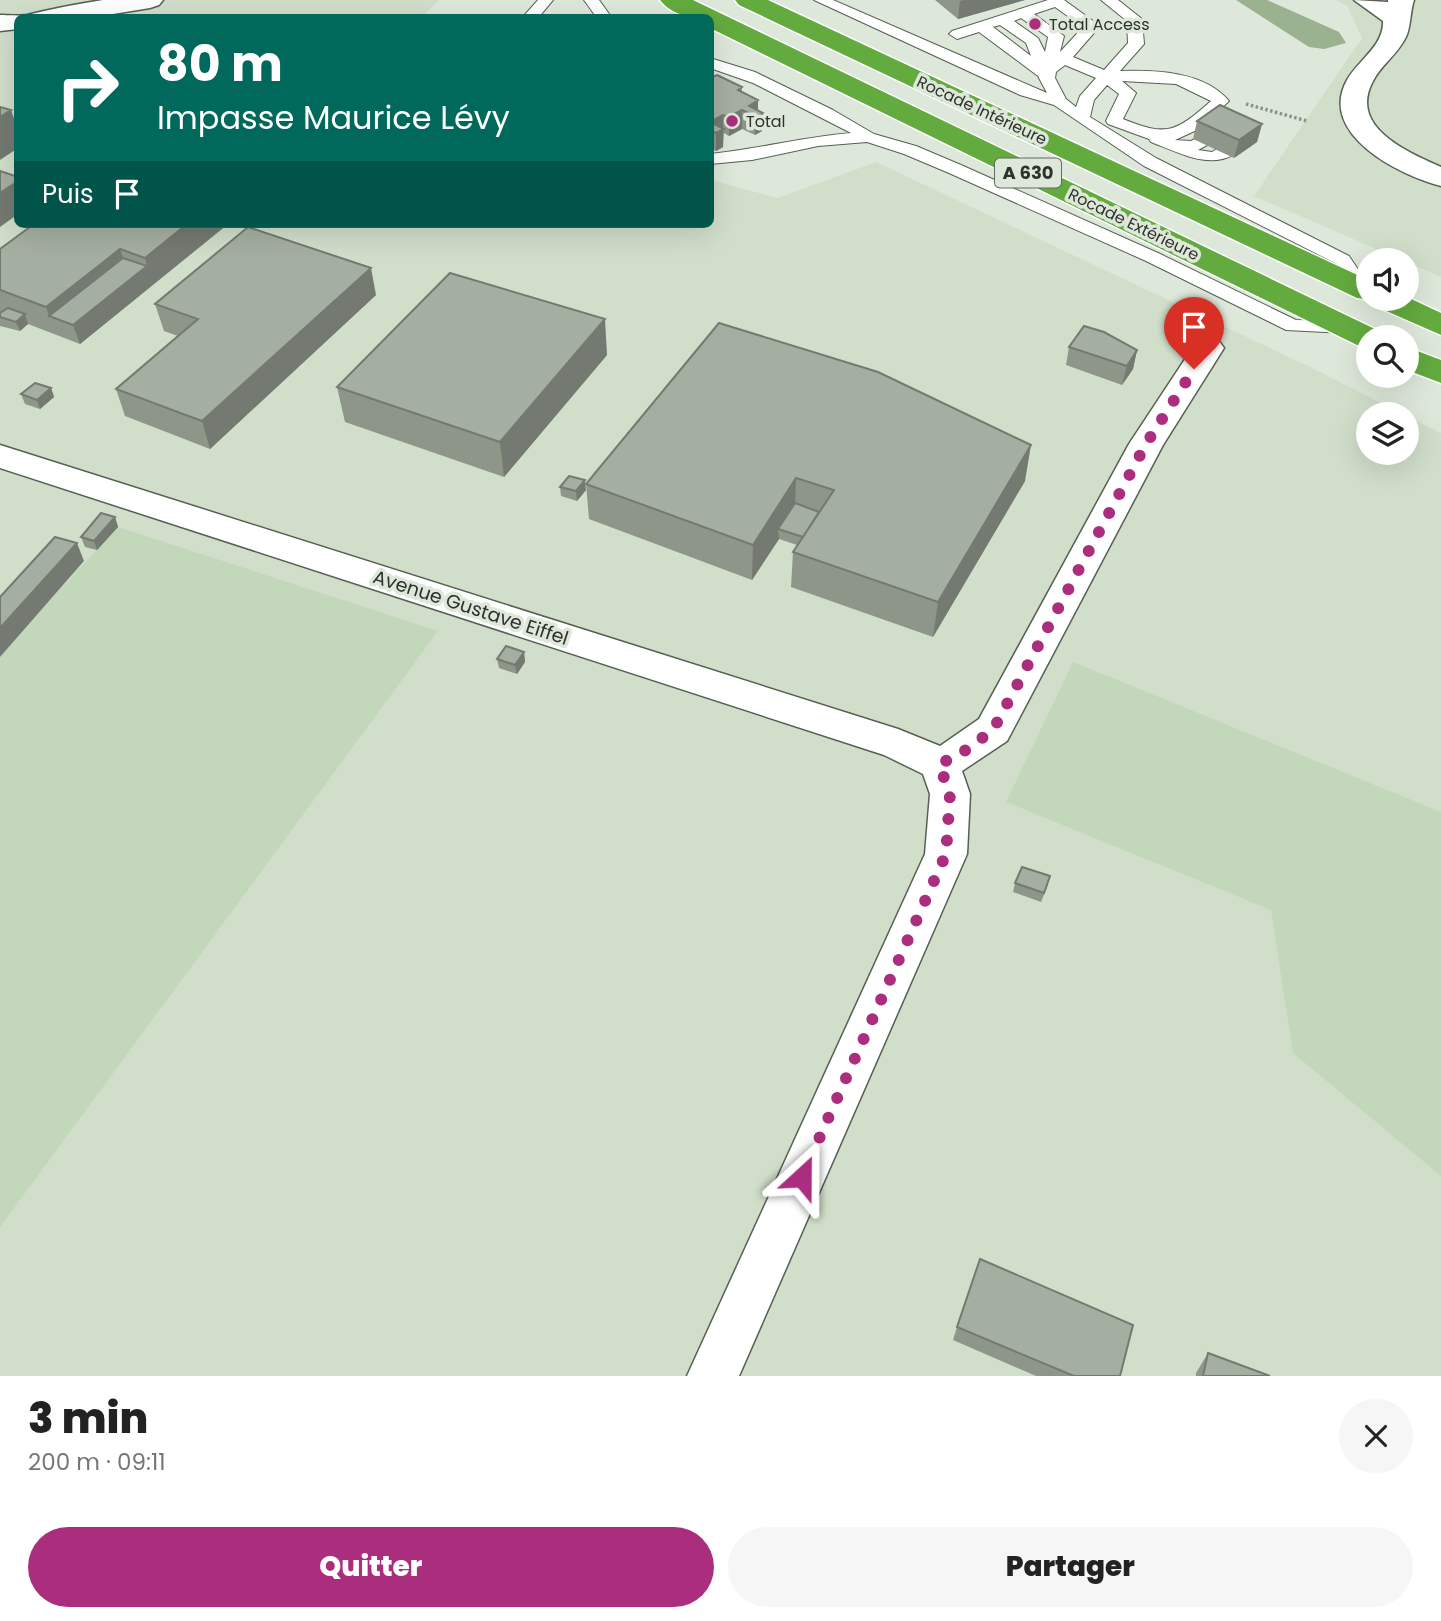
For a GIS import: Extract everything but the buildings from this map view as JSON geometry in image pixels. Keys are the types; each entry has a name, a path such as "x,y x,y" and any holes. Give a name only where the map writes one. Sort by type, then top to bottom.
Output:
{"highway":[{"name":"Rocade Extérieure","path":"673,0 702,14"},
{"name":"Rocade Intérieure","path":"748,0 1356,285"},
{"name":"Rocade Extérieure","path":"714,20 1356,333"},
{"name":"Rocade Intérieure","path":"1410,311 1441,326"},
{"path":"1419,363 1441,373"}],"street":[{"path":"63,14 150,0"},
{"path":"1367,0 1398,9 1396,30 1355,87 1351,103 1353,114 1367,135 1381,147 1408,163 1441,177"},
{"path":"713,1376 946,854 950,794 939,764 959,755 993,730 1146,444 1208,348"},
{"name":"Avenue Gustave Eiffel","path":"0,456 898,744 939,764"}],"lane":[{"path":"533,14 546,0"},
{"path":"591,0 603,14"},
{"path":"821,0 1026,92 1060,102"},
{"path":"1082,119 1086,99 1136,44 1134,19 1108,0"},
{"path":"957,34 1057,2 1092,26 1048,76"},
{"path":"1013,16 1033,41 1049,84 1060,102 1082,119 1150,162 1343,260 1356,275"},
{"path":"1013,16 1056,36 1048,76"},
{"path":"1063,58 1106,77 1128,93 1114,121 1201,158 1215,158 1256,130 1254,123 1245,118"},
{"path":"714,68 829,114 868,137 922,155 1152,257 1293,326 1356,333"},
{"path":"1106,77 1147,74 1187,81 1237,114 1231,125 1196,148 1181,149"},
{"path":"1152,137 1171,137 1198,122 1221,101"},
{"path":"714,159 752,155 818,141 868,137"}],"shaded area":[{"path":"0,0 439,0 425,14 14,14 14,228 714,228 714,181 778,198 876,162 1379,402 1356,402 1356,465 1419,465 1419,422 1441,433 1441,1376 0,1376"},
{"path":"1236,0 1267,0 1339,32 1346,43 1324,49 1309,47"},
{"path":"1336,0 1441,0 1441,277 1419,267 1419,248 1374,248 1254,196 1362,38 1347,6"},
{"path":"118,527 438,631 0,1227 0,654"},
{"path":"1073,662 1441,812 1441,1176 1293,1053 1271,910 1006,802"}],"place":[{"name":"Total Access","path":"1035,24"},
{"name":"Total","path":"732,121"}],"route":[{"path":"802,1177 946,854 950,794 939,764 959,755 993,730 1146,444 1194,369"}]}
